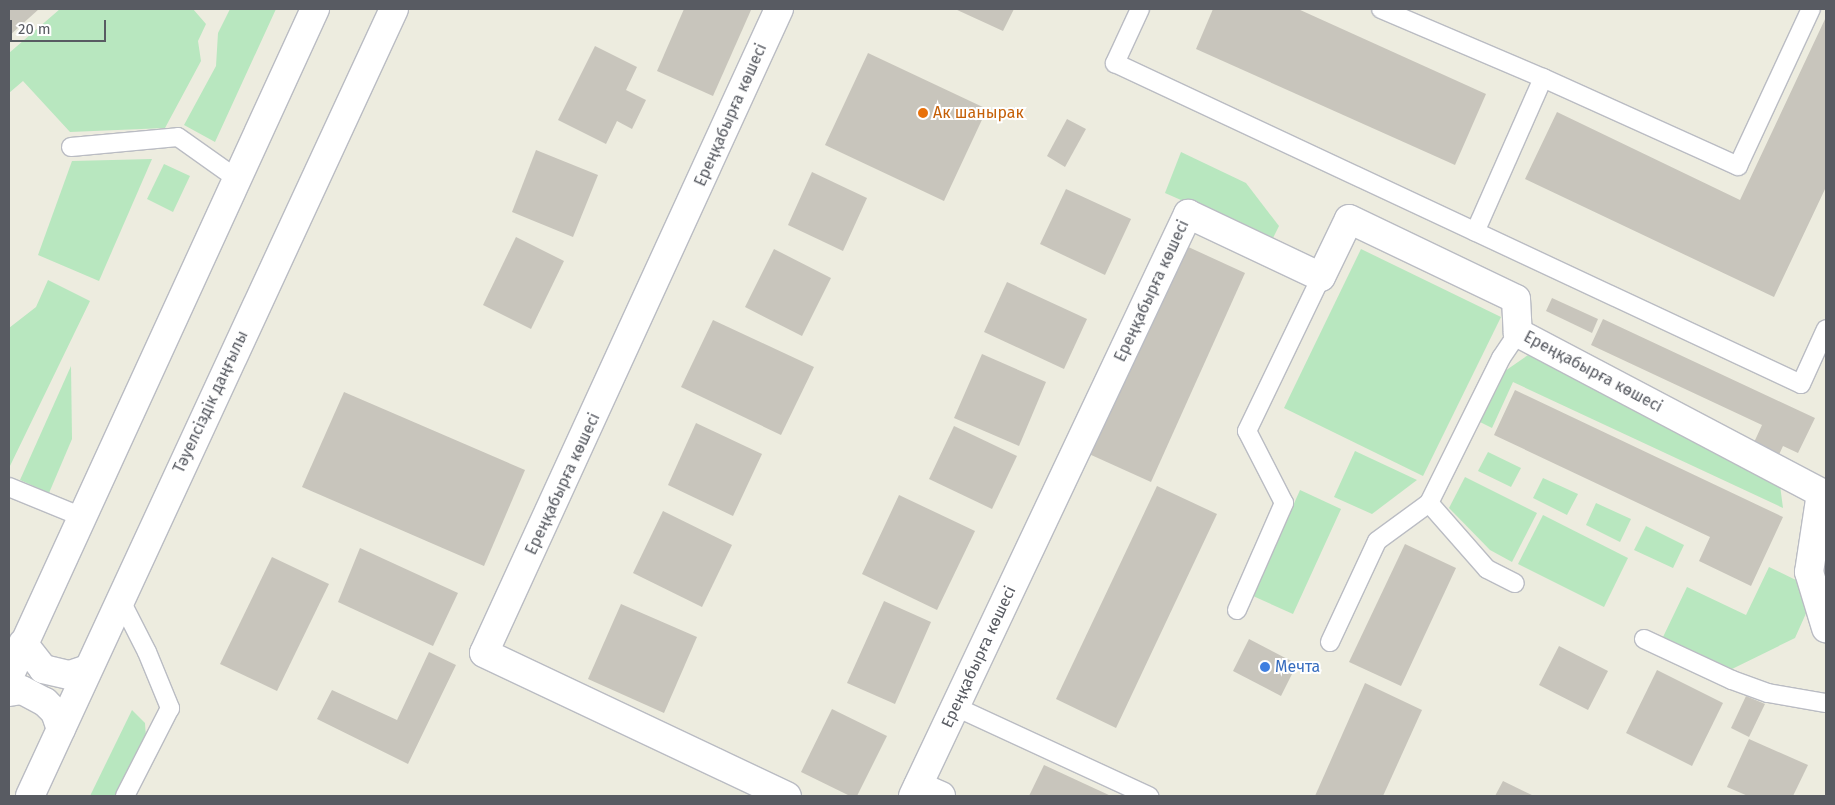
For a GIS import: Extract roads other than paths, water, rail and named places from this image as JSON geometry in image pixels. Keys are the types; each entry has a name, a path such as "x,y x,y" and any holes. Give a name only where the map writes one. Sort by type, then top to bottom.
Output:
{"street":[{"path":"9,677 315,9"},
{"name":"Тәуелсіздік даңғылы","path":"30,796 87,669 394,9"},
{"name":"Ереңқабырға көшесі","path":"779,9 484,652 787,796"},
{"name":"Ереңқабырға көшесі","path":"924,793 956,707 1188,214 1322,277 1349,219 1516,299 1518,333 1824,491"},
{"path":"1824,491 1808,572 1826,628"},
{"path":"23,644 43,669 70,675 87,669"},
{"path":"9,692 22,690 45,702 56,712 61,729"}],"lane":[{"path":"1140,9 1115,63 1475,232 1801,384 1826,329"},
{"path":"1381,9 1543,78 1738,166 1811,9"},
{"path":"1475,232 1543,78"},
{"path":"71,147 178,137 237,179"},
{"path":"1237,610 1284,504 1247,431 1322,277"},
{"path":"1330,642 1377,541 1429,502 1501,358 1518,333"},
{"path":"9,487 82,517"},
{"path":"1429,502 1487,569 1515,583"},
{"path":"120,599 148,652 170,708 125,796"},
{"path":"1644,639 1732,680 1768,693 1826,703"},
{"path":"956,707 1149,796"}],"place":[{"name":"Ак шанырак","path":"923,113"},
{"name":"Мечта","path":"1265,667"}]}
